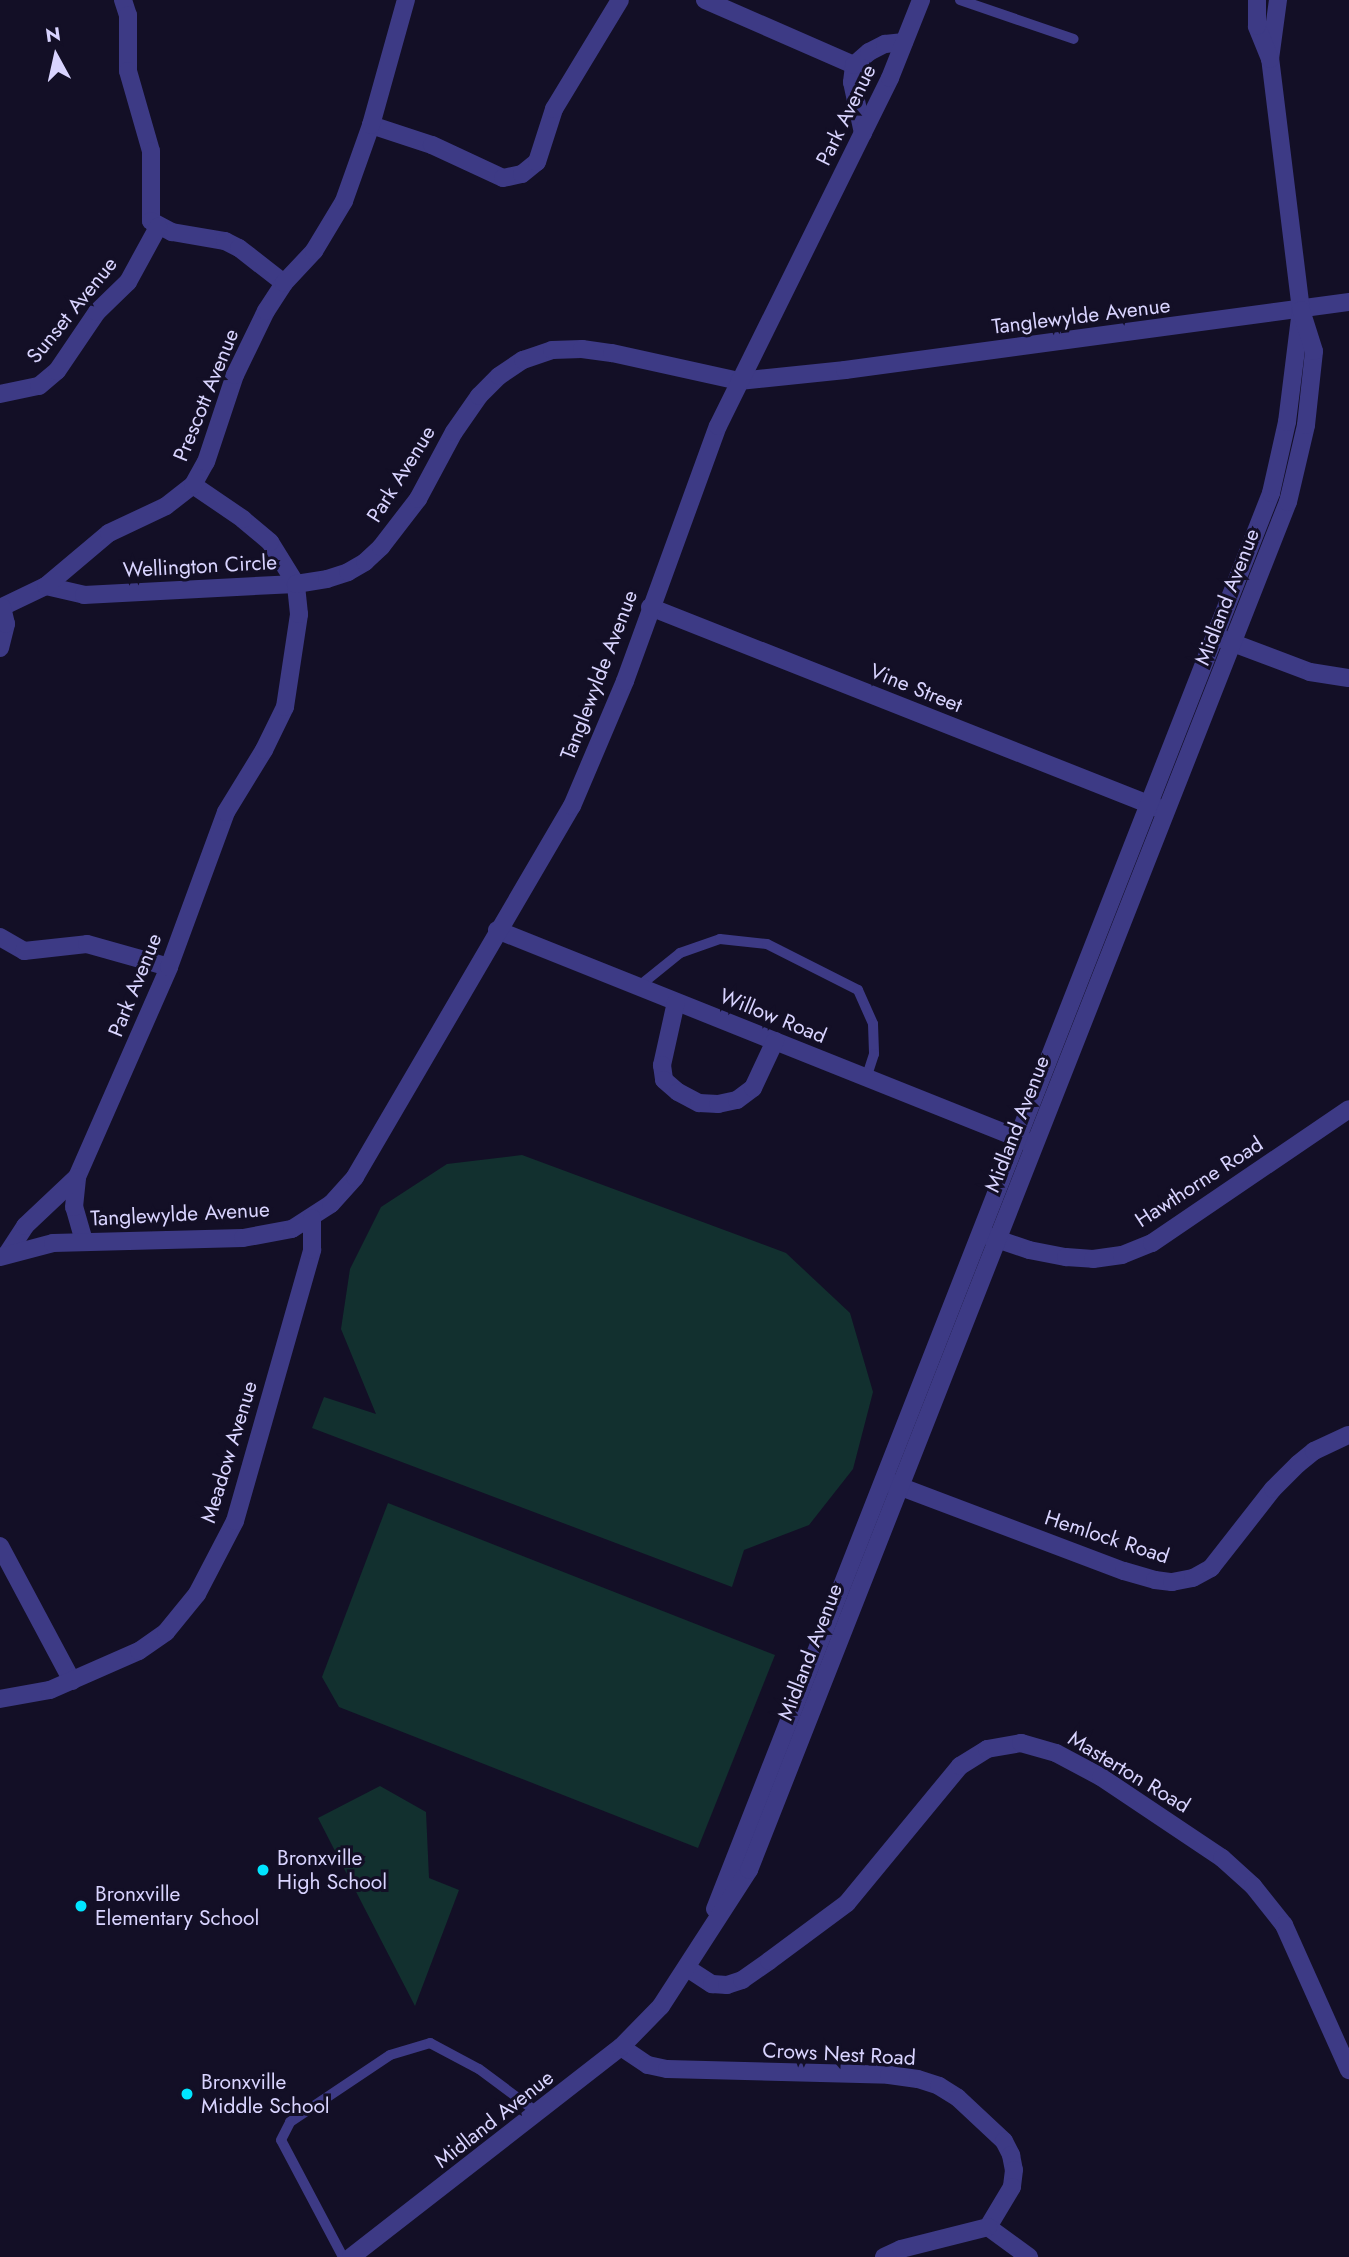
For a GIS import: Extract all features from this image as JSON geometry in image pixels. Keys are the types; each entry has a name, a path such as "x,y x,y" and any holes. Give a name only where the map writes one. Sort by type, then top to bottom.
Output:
{"street":[{"path":"123,0 128,15 128,71 151,151 151,221 158,227 225,241 239,248 284,284"},
{"name":"Prescott Avenue","path":"1,608 46,586 109,533 166,506 193,485 206,462 235,375 266,311 284,284 314,251 339,210 371,125 405,0"},
{"path":"371,125 432,145 503,178 522,174 537,162 554,109 620,0"},
{"path":"705,0 854,65"},
{"name":"Park Avenue","path":"84,1241 74,1207 77,1177 169,967 226,811 264,750 285,707 299,614 296,584 348,572 365,562 381,547 418,499 454,432 480,396 499,376 523,360 552,350 582,349 740,381 863,133 921,0"},
{"name":"Midland Avenue","path":"1257,0 1256,26 1270,59"},
{"name":"Midland Avenue","path":"351,2257 621,2047 661,2006 704,1938 892,1484 1025,1141 1225,640 1272,493 1287,422 1301,310 1270,59 1278,0"},
{"path":"863,133 852,82 854,65 869,52 885,44 904,42"},
{"name":"Sunset Avenue","path":"0,394 38,386 57,371 97,312 128,282 158,227"},
{"name":"Tanglewylde Avenue","path":"3,1256 53,1243 243,1238 292,1229 331,1204 355,1177 412,1084 497,930 572,806 625,681 718,426 740,381 845,370 1349,302"},
{"name":"Wellington Circle","path":"46,586 84,595 296,584 270,542 243,519 193,485"},
{"name":"Vine Street","path":"650,607 1157,808"},
{"path":"0,648 6,624 1,608"},
{"path":"1225,640 1310,672 1349,678"},
{"name":"Willow Road","path":"497,930 1025,1141"},
{"path":"0,937 24,951 87,944 169,967"},
{"path":"676,1002 662,1066 664,1080 678,1092 699,1103 718,1104 737,1100 753,1088 761,1064 775,1041"},
{"name":"Hawthorne Road","path":"990,1237 1066,1256 1093,1259 1122,1255 1152,1243 1349,1109"},
{"name":"Park Avenue","path":"3,1256 24,1226 77,1177"},
{"name":"Meadow Avenue","path":"0,1699 50,1690 139,1651 166,1632 197,1594 235,1521 312,1250 312,1218"},
{"name":"Hemlock Road","path":"892,1484 1125,1571 1172,1582 1193,1578 1211,1568 1273,1489 1298,1464 1314,1451 1349,1435"},
{"path":"0,1546 72,1681"},
{"name":"Masterton Road","path":"687,1968 712,1984 727,1985 742,1980 760,1968 848,1903 960,1766 987,1749 1021,1743 1056,1753 1101,1777 1222,1858 1253,1886 1284,1925 1349,2070"},
{"name":"Crows Nest Road","path":"621,2047 648,2065 667,2069 889,2075 918,2079 939,2086 958,2098 994,2133 1011,2155 1014,2170 1012,2187 988,2227"},
{"path":"884,2257 901,2249 988,2227 1029,2257"}],"lane":[{"path":"960,0 1074,39"},
{"path":"638,986 680,953 720,939 767,944 858,990 873,1024 874,1054 866,1078"},
{"path":"343,2257 281,2140 290,2122 390,2054 430,2043 479,2068 538,2113"}],"green space":[{"path":"522,1155 786,1253 850,1313 873,1392 853,1469 809,1525 744,1550 732,1587 312,1428 324,1397 376,1414 341,1329 350,1269 381,1207 447,1164"},
{"path":"388,1503 775,1655 698,1848 339,1707 322,1677"},
{"path":"380,1786 426,1812 429,1878 459,1890 415,2006 318,1818"}],"place":[{"name":"Bronxville High School","path":"263,1870"},
{"name":"Bronxville Elementary School","path":"81,1906"},
{"name":"Bronxville Middle School","path":"187,2094"}]}
